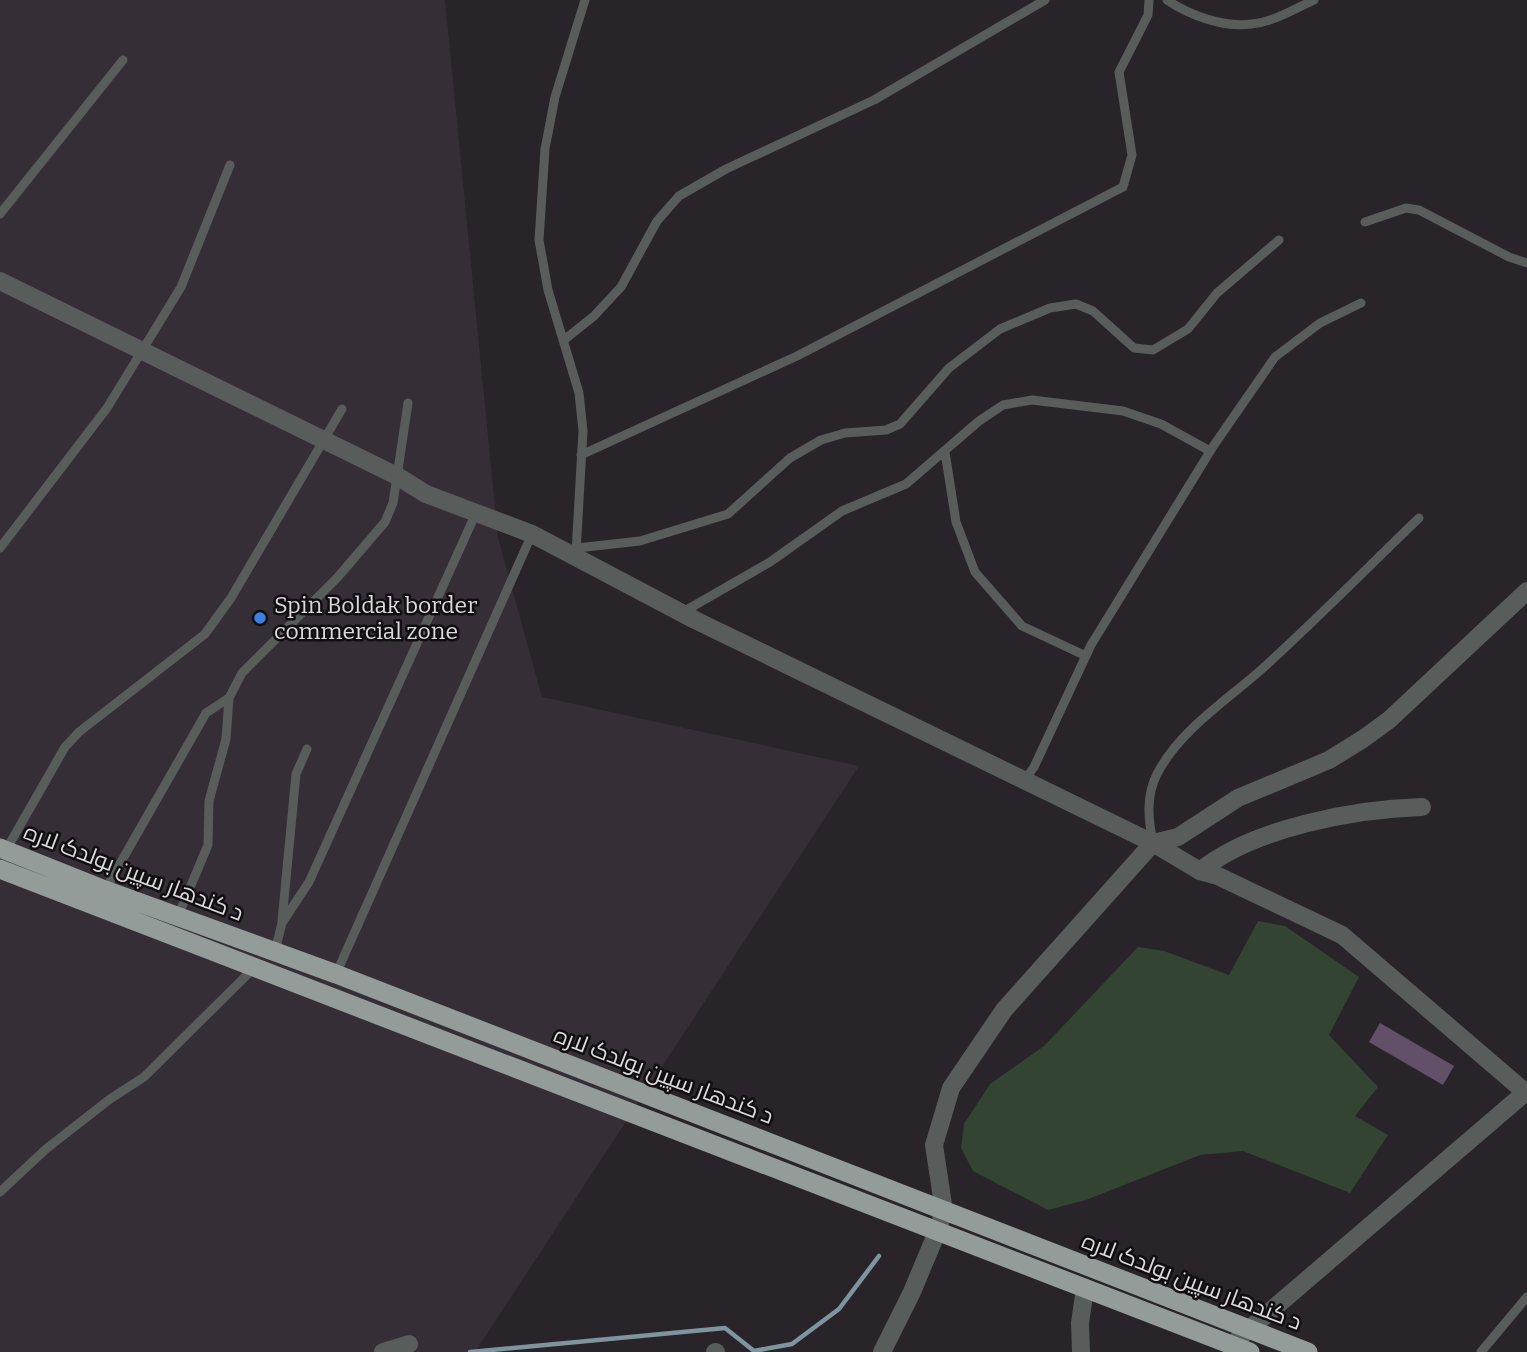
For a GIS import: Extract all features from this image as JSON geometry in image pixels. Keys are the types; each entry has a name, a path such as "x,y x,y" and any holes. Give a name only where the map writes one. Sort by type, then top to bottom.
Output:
{"highway":[{"name":"د کندهار سپین بولدک لاره","path":"2,856 105,890 336,974 1248,1331 1308,1352"},
{"name":"د کندهار سپین بولدک لاره","path":"2,856 254,968 1085,1288 1228,1349 1250,1352"}],"street":[{"path":"0,281 322,442 397,476 426,494 576,552 681,613 1023,782 1153,843 1200,872 1218,876 1342,935 1526,1091 1228,1349"},
{"path":"882,1352 912,1292 944,1211 934,1145 951,1088 1004,1010 1153,843 1178,837 1222,807 1329,760 1370,735 1527,592"},
{"path":"1200,872 1222,853 1338,816 1365,810 1422,807"},
{"path":"1081,1352 1080,1323 1085,1288"},
{"path":"383,1352 409,1344"}],"lane":[{"path":"585,0 555,97 545,149 539,240 548,290 579,393 583,431 576,552 640,541 728,514 790,458 821,440 845,433 886,430 900,424 949,368 1000,329 1050,307 1076,304 1093,311 1134,348 1153,349 1188,330 1217,293 1279,240"},
{"path":"564,340 594,316 621,287 657,221 679,196 717,173 874,100 1045,0"},
{"path":"581,455 797,356 1123,187 1132,155 1119,72 1148,15 1149,0"},
{"path":"1167,0 1187,12 1222,22 1251,24 1314,0"},
{"path":"0,214 123,60"},
{"path":"0,548 107,408 181,287 230,165"},
{"path":"1365,222 1406,208 1419,210 1509,257 1527,263"},
{"path":"1023,782 1034,767 1086,656 1210,452 1275,358 1320,323 1361,303"},
{"path":"681,613 770,562 842,510 906,484 979,421 1003,405 1032,400 1123,411 1161,424 1210,452"},
{"path":"178,916 208,845 209,801 226,739 229,698 242,673 337,578 385,522 393,503 408,403"},
{"path":"2,856 65,747 79,732 205,634 231,598 342,409"},
{"path":"945,452 956,522 975,572 1022,626 1086,656"},
{"path":"0,1192 46,1149 110,1099 144,1077 272,950 282,923 309,882 476,513"},
{"path":"1153,843 1147,818 1153,787 1157,775 1177,748 1218,704 1259,671 1419,517"},
{"path":"336,974 532,534"},
{"path":"105,890 206,713 229,698"},
{"path":"282,923 296,774 307,749"},
{"path":"1481,1352 1527,1297"}],"shaded area":[{"name":"Spin Boldak border commercial zone","path":"0,0 445,0 498,538 542,697 859,766 475,1352 0,1352"}],"green space":[{"path":"1258,921 1285,926 1359,977 1329,1035 1378,1087 1355,1116 1388,1135 1350,1193 1243,1151 1200,1155 1086,1200 1048,1210 973,1171 961,1148 964,1124 990,1084 1044,1046 1138,947 1164,951 1229,975"}],"building":[{"path":"1380,1023 1454,1066 1443,1085 1369,1042"}],"waterway":[{"path":"470,1352 725,1328 754,1351 792,1344 839,1309 879,1256"}],"place":[{"name":"Spin Boldak border commercial zone","path":"260,618"}]}
